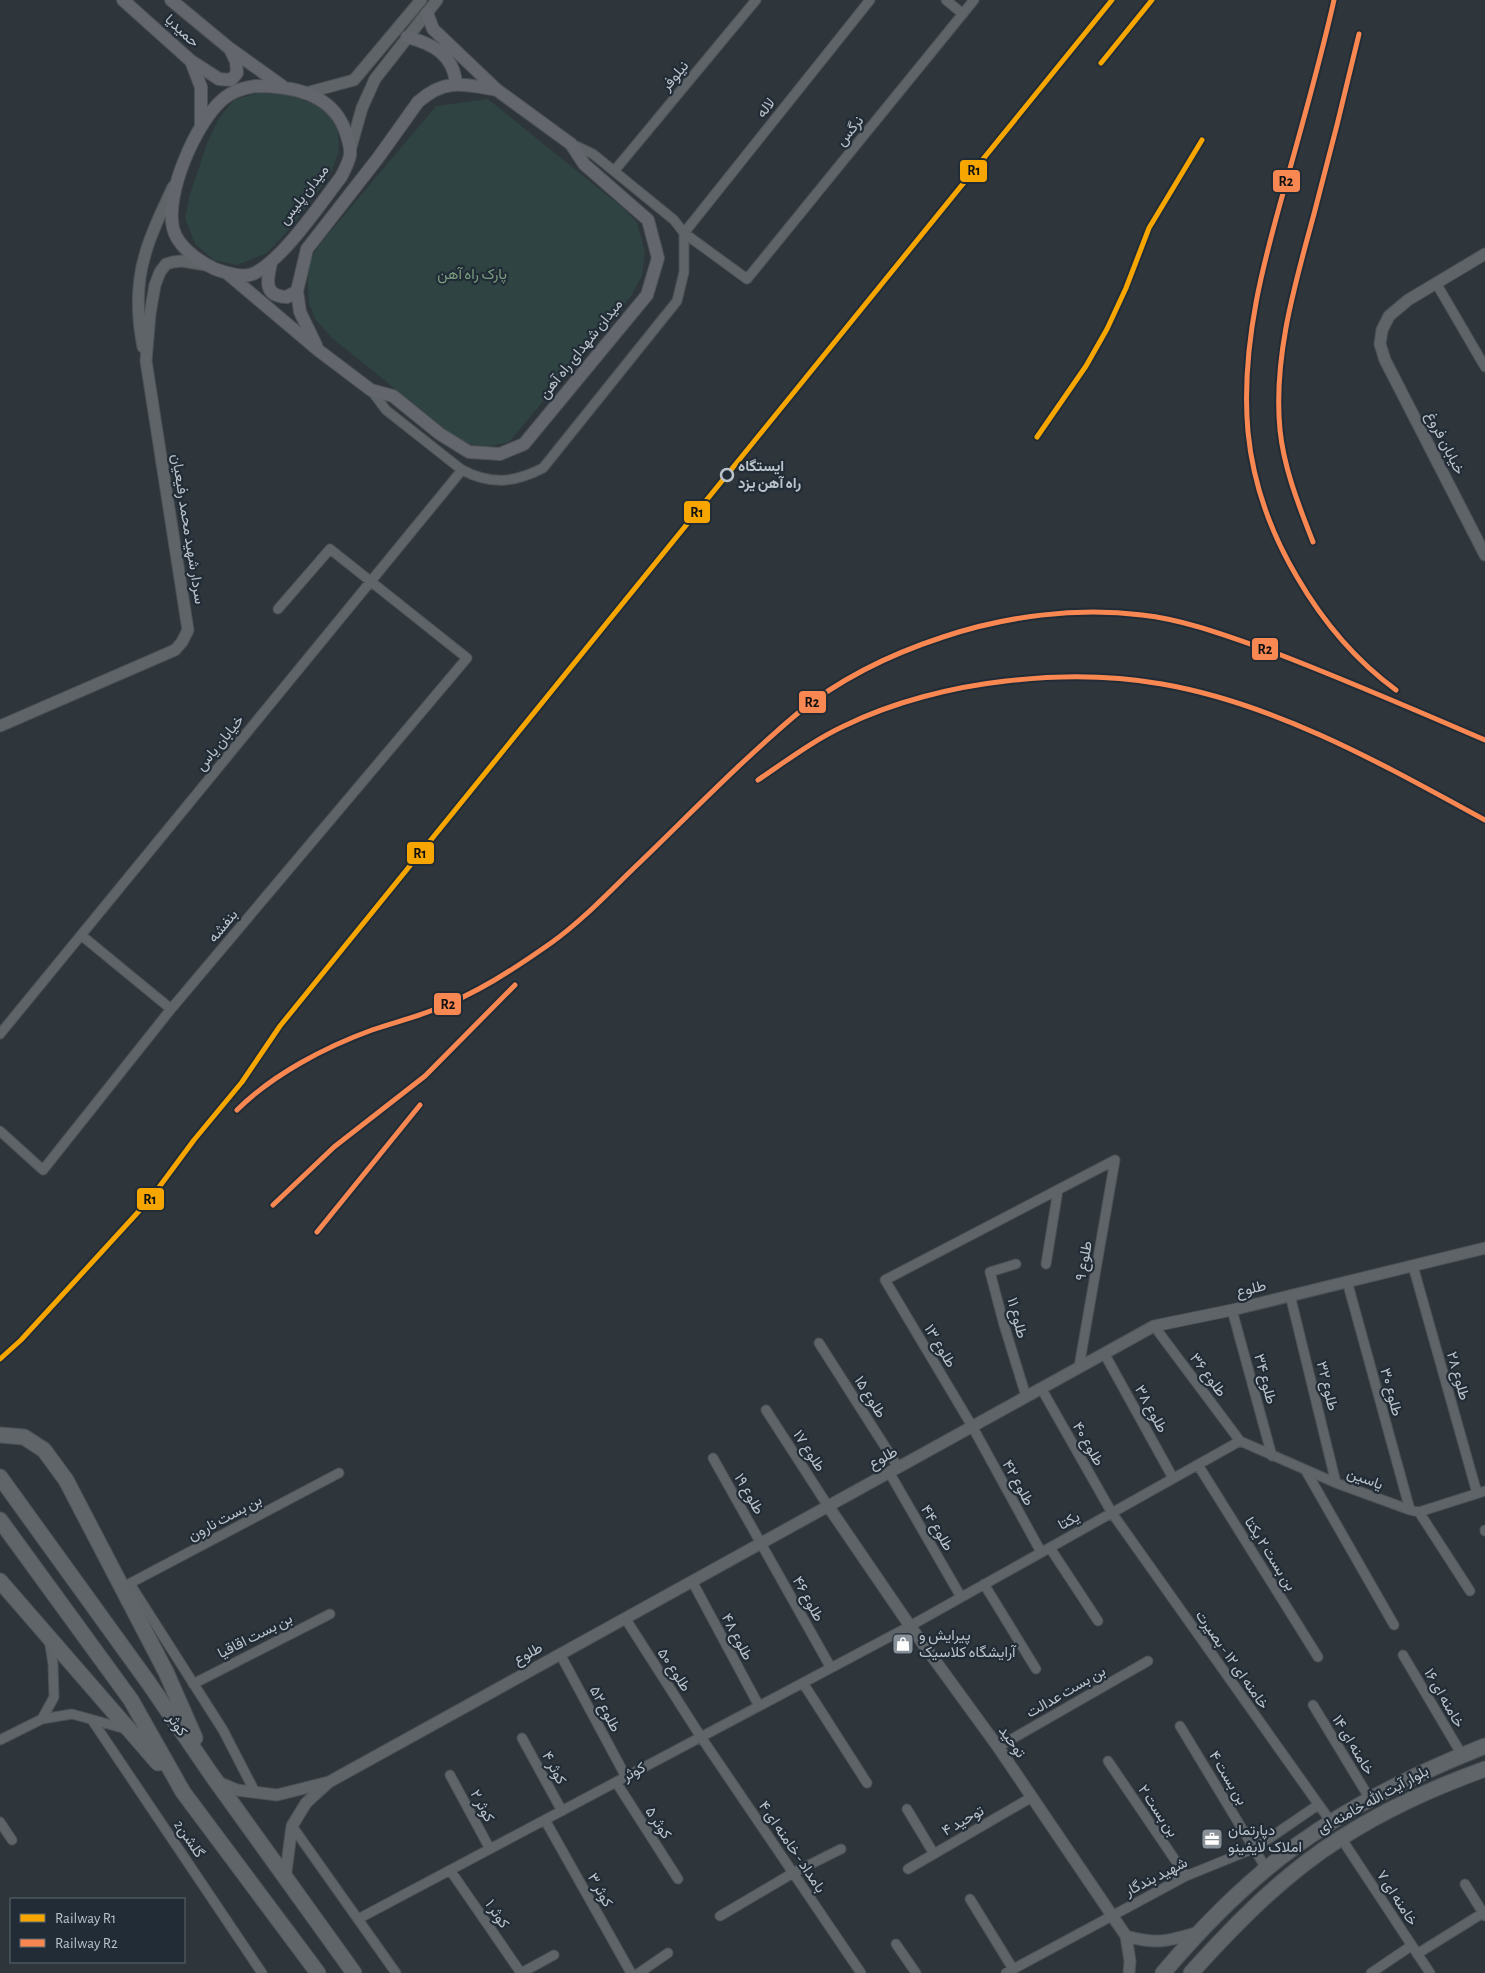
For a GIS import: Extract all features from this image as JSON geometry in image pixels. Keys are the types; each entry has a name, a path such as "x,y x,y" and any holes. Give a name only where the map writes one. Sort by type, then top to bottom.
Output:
{"main road":[{"name":"حمیدیا","path":"123,0 191,61 201,87 200,126"},
{"name":"حمیدیا","path":"171,0 229,48 282,86"},
{"name":"میدان شهدای راه آهن","path":"228,274 318,350 371,390 392,396 440,434 469,452 500,454 524,444 647,295 658,258 648,220 584,164 571,144 497,90 433,29 427,13"},
{"path":"407,37 422,41 443,54 450,61 455,71 456,83"},
{"path":"191,61 219,79 231,80 237,72 236,61 229,48"},
{"path":"318,350 300,312 297,291 308,249 378,158 418,102 431,92 456,83 497,90"},
{"name":"میدان پلیس","path":"282,86 306,93 328,104 340,118 351,148 349,162 341,177 271,263 253,274 228,274 206,265 182,246 173,229 171,210 180,170 200,126 222,100 241,88 282,86"},
{"path":"271,263 268,288 280,297 291,296 297,291"},
{"path":"0,1435 24,1437 44,1450 66,1480 126,1586 213,1777"},
{"name":"کوثر","path":"0,1477 143,1674 213,1777 354,1973"},
{"name":"کوثر","path":"0,1520 131,1700 183,1792 318,1973"},
{"path":"0,1581 183,1792"},
{"name":"بلوار آیت الله خامنه ای","path":"1163,1973 1199,1932 1242,1890 1296,1845 1370,1799 1434,1766 1485,1746"},
{"name":"بلوار آیت الله خامنه ای","path":"1191,1973 1250,1910 1285,1880 1341,1838 1435,1788 1485,1769"}],"street":[{"path":"306,93 354,80 421,0"},
{"path":"351,148 362,108 376,79 437,0"},
{"name":"نیلوفر","path":"615,170 756,0"},
{"name":"لاله","path":"684,233 870,0"},
{"path":"946,0 963,14"},
{"name":"نرگس","path":"684,233 747,279 974,0"},
{"path":"371,390 386,410 462,470 474,476 493,481 512,480 543,468 678,300 684,272 684,233 674,220 615,170 593,154 571,144"},
{"path":"146,361 139,323 140,281 145,256 180,170"},
{"path":"1485,254 1436,283 1485,367"},
{"name":"سردار شهید محمد رفیعیان","path":"0,726 175,650 182,642 188,630 146,361 150,314 155,284 160,272 166,264 173,262 182,261 206,265"},
{"name":"خیابان فروغ","path":"1436,283 1408,300 1389,316 1382,330 1380,344 1386,360 1484,549"},
{"name":"خیابان یاس","path":"0,1034 462,470"},
{"path":"278,609 330,549 371,580"},
{"name":"بنفشه","path":"0,1131 44,1170 171,1009 466,658 371,580"},
{"path":"81,935 171,1009"},
{"name":"طلوع ۹","path":"1058,1190 1115,1160 1079,1367"},
{"path":"1046,1264 1058,1190"},
{"name":"طلوع ۱۳","path":"972,1426 885,1280 1058,1190"},
{"name":"طلوع","path":"329,1782 1154,1326 1232,1310 1485,1248"},
{"name":"طلوع ۱۱","path":"1016,1264 990,1272 1026,1396"},
{"name":"طلوع ۲۸","path":"1413,1266 1481,1492"},
{"name":"طلوع ۳۰","path":"1346,1281 1414,1511 1470,1591"},
{"name":"طلوع ۳۲","path":"1290,1295 1336,1483"},
{"name":"طلوع ۳۴","path":"1232,1310 1272,1456"},
{"name":"طلوع ۳۶","path":"1154,1326 1240,1441"},
{"name":"طلوع ۱۵","path":"819,1342 893,1470"},
{"name":"طلوع ۳۸","path":"1104,1353 1174,1478"},
{"name":"طلوع ۴۰","path":"1041,1388 1112,1513"},
{"name":"طلوع ۱۷","path":"766,1410 828,1506"},
{"name":"طلوع ۴۲","path":"972,1426 1041,1552"},
{"name":"یاسین","path":"1240,1441 1306,1471 1414,1511"},
{"name":"یکتا","path":"910,1626 1240,1441"},
{"name":"طلوع ۱۹","path":"713,1458 761,1543"},
{"name":"بن بست ۲ یکتا","path":"1198,1465 1318,1657"},
{"name":"طلوع ۴۴","path":"893,1470 961,1597"},
{"path":"1306,1471 1394,1626"},
{"name":"بن بست نارون","path":"126,1586 339,1473"},
{"path":"1414,1511 1481,1492"},
{"name":"توحید","path":"828,1506 910,1626 998,1747 1126,1936"},
{"name":"خامنه ای ۱۲ - بصیرت","path":"1112,1513 1331,1822"},
{"name":"طلوع ۴۶","path":"761,1543 831,1668"},
{"path":"1050,1548 1098,1621"},
{"name":"طلوع ۴۸","path":"692,1581 759,1706"},
{"path":"984,1584 1036,1669"},
{"path":"126,1586 222,1730 255,1792"},
{"name":"بن بست اقاقیا","path":"193,1684 330,1614"},
{"name":"طلوع ۵۰","path":"625,1618 701,1737"},
{"name":"کوثر","path":"358,1919 910,1626"},
{"path":"42,1719 54,1697 53,1664 49,1637"},
{"name":"طلوع ۵۲","path":"560,1654 626,1776"},
{"name":"خامنه ای ۱۶","path":"1403,1656 1462,1755"},
{"name":"بن بست عدالت","path":"998,1747 1148,1661"},
{"path":"802,1683 867,1783"},
{"name":"خامنه ای ۱۴","path":"1313,1705 1370,1799"},
{"path":"0,1740 42,1719 72,1714 131,1730"},
{"name":"گلشن2","path":"92,1720 262,1973"},
{"name":"بن بست ۴","path":"1180,1726 1267,1870"},
{"name":"بامداد - خامنه ای ۴","path":"701,1737 861,1973"},
{"name":"کوثر ۴","path":"522,1738 562,1811"},
{"name":"بن بست ۲","path":"1108,1761 1186,1876"},
{"name":"کوثر ۲","path":"450,1775 490,1849"},
{"path":"213,1777 237,1790 277,1795 329,1782"},
{"path":"285,1879 292,1826 306,1803 329,1782"},
{"name":"کوثر ۵","path":"616,1782 678,1879"},
{"name":"توحید ۴","path":"908,1869 1032,1797"},
{"name":"شهید بندگار","path":"1010,1971 1186,1876 1255,1848 1318,1805"},
{"path":"907,1809 934,1854"},
{"name":"کوثر ۳","path":"545,1820 631,1973"},
{"path":"0,1822 12,1840"},
{"path":"292,1826 396,1973"},
{"name":"خامنه ای ۷","path":"1341,1838 1430,1973"},
{"path":"720,1916 793,1873 841,1849"},
{"name":"کوثر ۱","path":"450,1870 521,1973"},
{"path":"1371,1973 1484,1915 1466,1884"},
{"path":"970,1899 1010,1971"},
{"path":"1129,1973 1130,1961 1126,1936 1145,1941 1166,1942 1199,1932"},
{"path":"896,1944 916,1973"},
{"path":"639,1973 668,1953"},
{"path":"521,1973 554,1955"}],"green space":[{"path":"257,93 288,95 323,107 338,127 339,151 331,173 294,224 267,253 237,265 214,260 195,244 185,218 190,194 208,141 219,118 234,100"},
{"name":"پارک راه آهن","path":"488,99 623,208 637,222 645,252 642,276 631,296 509,442 492,446 478,446 450,433 332,338 315,319 309,303 307,266 319,245 436,106"}],"rail line":[{"name":"R1","path":"0,1359 21,1340 151,1198 194,1140 242,1082 280,1026 1112,0"},
{"name":"R1","path":"1101,63 1152,0"},
{"name":"R2","path":"1334,0 1313,86 1271,236 1256,300 1248,366 1246,399 1248,432 1254,470 1271,525 1297,577 1317,609 1340,638 1367,666 1396,690"},
{"name":"R2","path":"1313,542 1293,487 1282,445 1279,403 1280,375 1287,321 1293,294 1359,34"},
{"name":"R1","path":"1037,437 1086,366 1107,329 1126,288 1149,228 1202,140"},
{"name":"R2","path":"237,1110 266,1085 300,1063 354,1037 449,1004 479,989 523,962 563,934 585,915 736,769 814,700 867,668 904,651 943,637 991,624 1041,615 1092,612 1159,617 1208,630 1273,652 1485,740"},
{"name":"R2","path":"758,780 800,751 833,732 863,717 923,697 965,687 1006,681 1064,677 1123,679 1162,684 1205,693 1288,721 1369,758 1485,820"},
{"name":"R2","path":"273,1205 334,1147 425,1076 515,985"},
{"name":"R2","path":"317,1232 420,1105"}],"place":[{"name":"ایستگاه راه آهن یزد","path":"727,475"},
{"name":"پیرایش و آرایشگاه کلاسیک","path":"903,1644"},
{"name":"دپارتمان املاک لایفینو","path":"1212,1839"}]}
